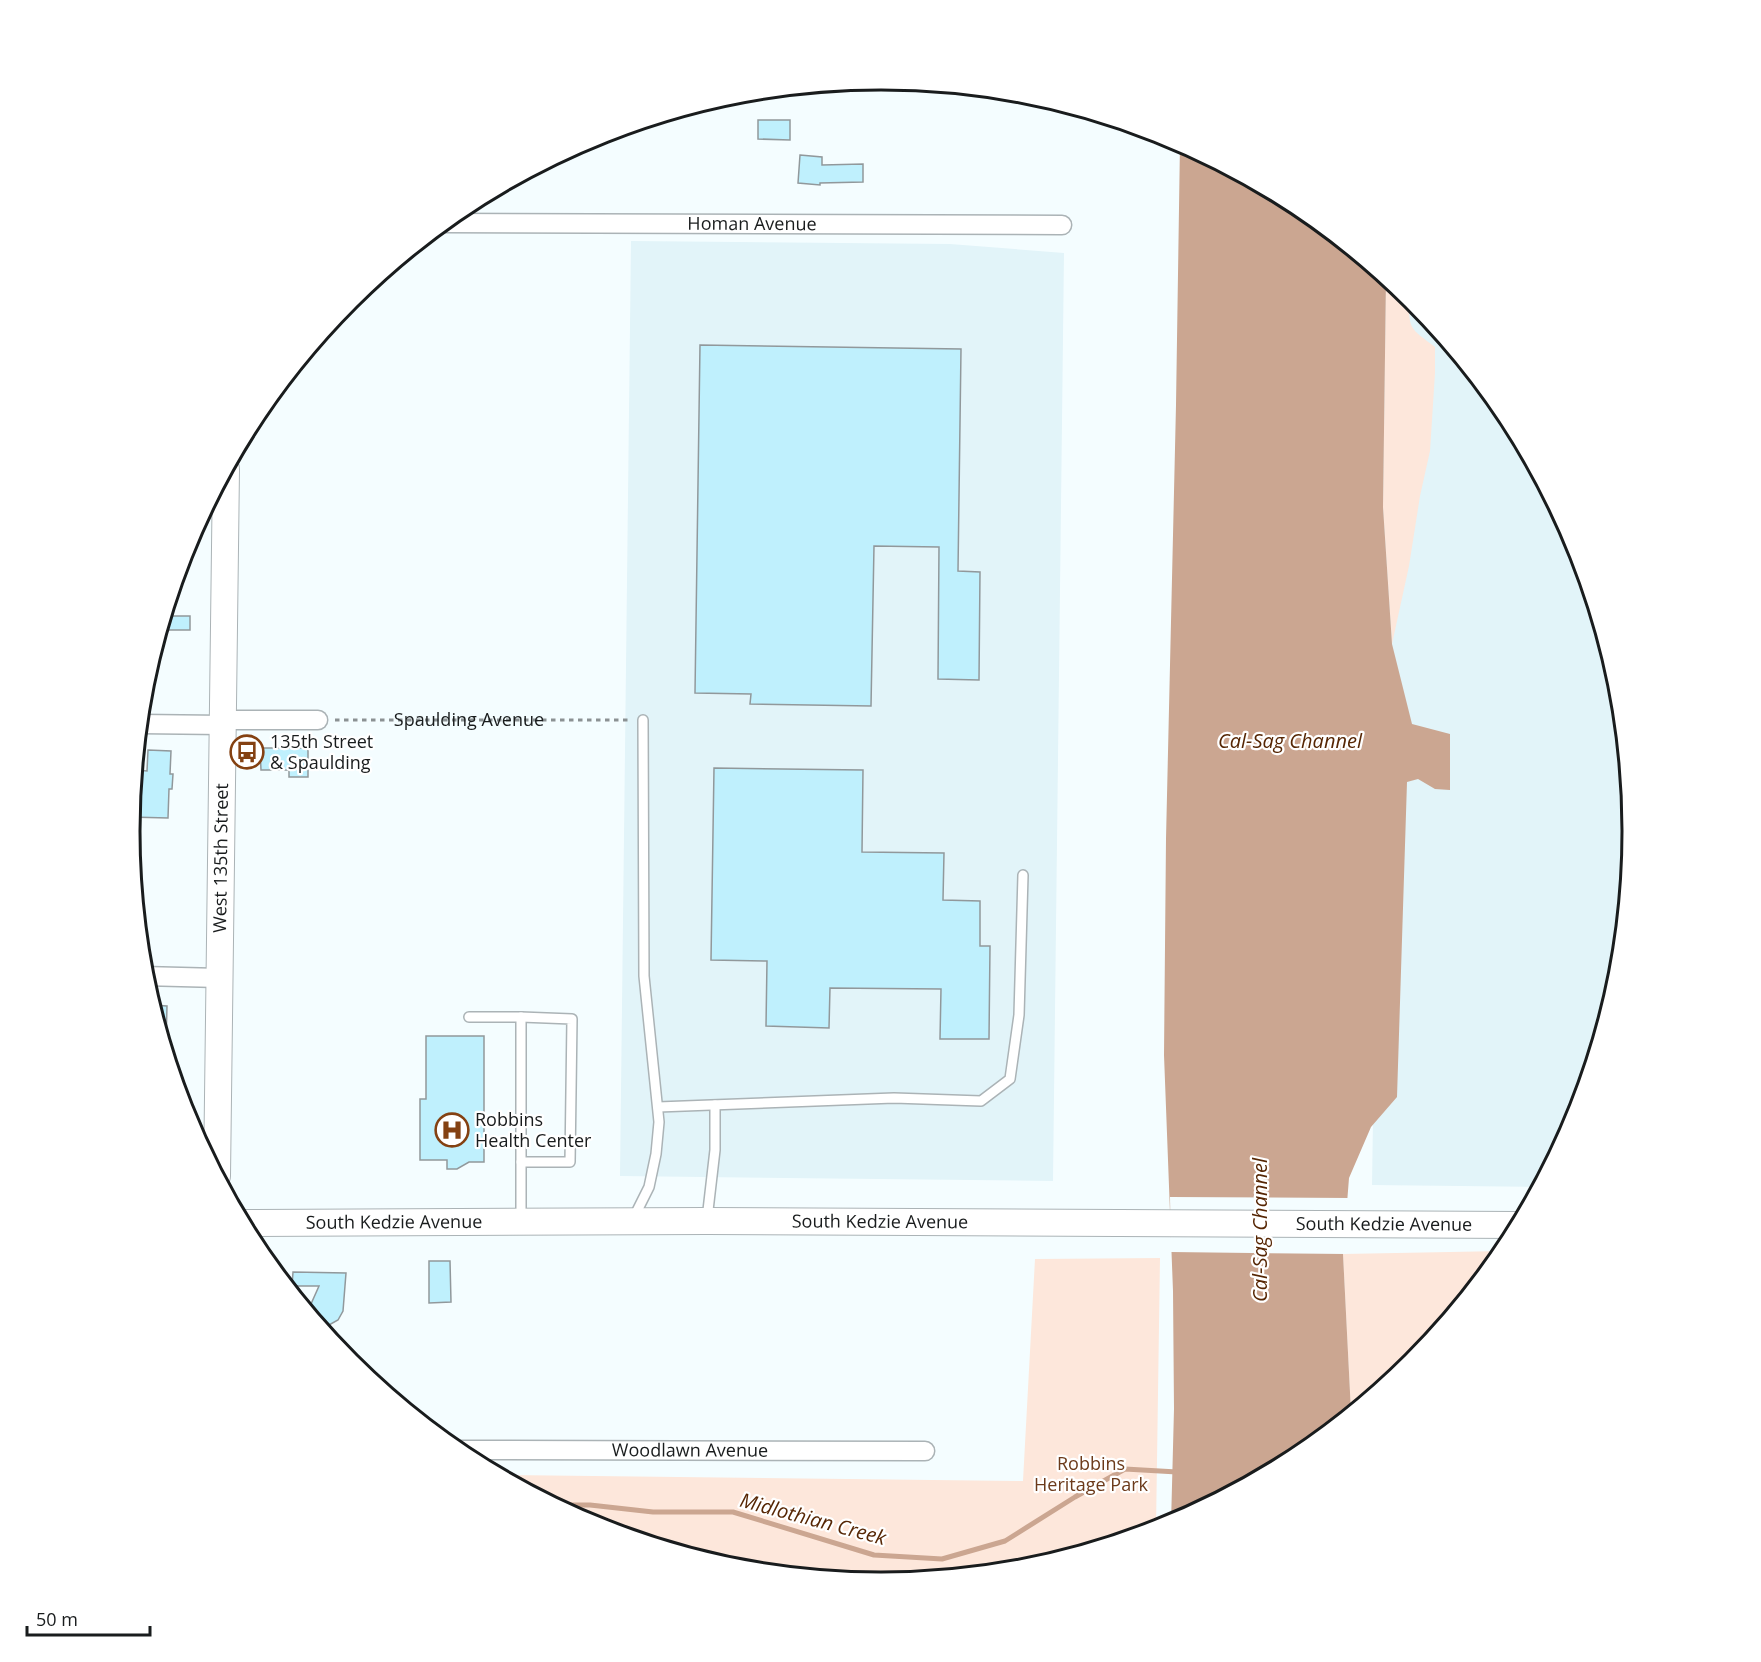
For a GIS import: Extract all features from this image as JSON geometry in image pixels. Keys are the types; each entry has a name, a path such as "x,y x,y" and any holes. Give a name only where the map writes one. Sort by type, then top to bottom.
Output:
{"main road":[{"name":"West 135th Street","path":"217,1161 224,488"},
{"name":"South Kedzie Avenue","path":"252,1223 707,1221 1508,1225"}],"street":[{"name":"Homan Avenue","path":"458,223 1062,225"},
{"path":"148,724 318,720"},
{"path":"154,976 219,978"},
{"name":"Woodlawn Avenue","path":"474,1450 925,1451"}],"lane":[{"path":"632,1221 649,1187 656,1154 659,1122 644,976 643,720"},
{"path":"658,1107 894,1098 981,1101 1010,1079 1019,1016 1023,875"},
{"path":"468,1017 572,1019 570,1162 521,1162"},
{"path":"521,1017 521,1222"},
{"path":"707,1221 715,1150 715,1105"}],"path":[{"name":"Spaulding Avenue","path":"318,720 643,720"}],"shaded area":[{"path":"631,241 950,244 1064,253 1053,1181 620,1176"},
{"path":"1386,290 1438,342 1497,419 1545,503 1565,547 1596,639 1607,686 1615,734 1622,831 1615,928 1596,1023 1565,1115 1530,1187 1372,1185"}],"green space":[{"path":"1386,290 1409,312 1410,322 1415,331 1435,347 1430,451 1392,644 1383,507"},
{"path":"1491,1251 1438,1320 1404,1355 1351,1403 1343,1254"},
{"name":"Robbins Heritage Park","path":"1160,1258 1156,1519 1072,1547 977,1566 880,1572 832,1570 784,1566 736,1558 642,1533 597,1516 514,1475 1023,1481 1035,1259"}],"water":[{"name":"Cal-Sag Channel","path":"1180,153 1251,189 1292,215 1332,243 1386,290 1383,507 1392,644 1412,724 1450,734 1450,790 1435,789 1418,779 1407,782 1397,1097 1371,1127 1349,1178 1343,1254 1351,1403 1292,1447 1251,1473 1171,1513 1174,1409 1173,1291 1164,1055 1166,839"}],"pier":[{"path":"1170,1197 1350,1198 1346,1254 1171,1252"}],"building":[{"path":"758,120 790,120 790,140 758,139"},
{"path":"800,155 822,157 822,165 863,164 863,182 820,183 820,185 798,183"},
{"path":"700,345 961,349 958,571 980,572 979,680 938,679 939,547 874,546 871,706 750,704 751,694 695,693"},
{"path":"172,616 190,616 190,630 168,630"},
{"path":"260,748 308,748 308,777 289,777 289,770 261,770"},
{"path":"148,750 171,751 170,774 173,774 172,789 169,789 168,818 140,817 142,771 147,771"},
{"path":"714,768 863,770 862,852 944,853 943,900 980,901 980,946 990,946 989,1039 940,1039 941,989 830,988 829,1028 766,1026 767,961 711,960"},
{"path":"161,1006 167,1006 166,1028"},
{"name":"Robbins Health Center","path":"426,1036 484,1036 484,1162 469,1162 457,1169 447,1169 447,1160 420,1160 420,1099 426,1099"},
{"path":"429,1261 450,1261 451,1302 429,1303"},
{"path":"293,1272 346,1273 343,1311 338,1320 328,1325 311,1305 319,1286 296,1286 292,1281"}],"waterway":[{"name":"Midlothian Creek","path":"573,1505 653,1512 733,1512 874,1555 942,1559 1005,1541 1125,1469 1177,1472"}],"place":[{"name":"135th Street & Spaulding","path":"247,752"},
{"name":"Robbins Health Center","path":"452,1130"}]}
